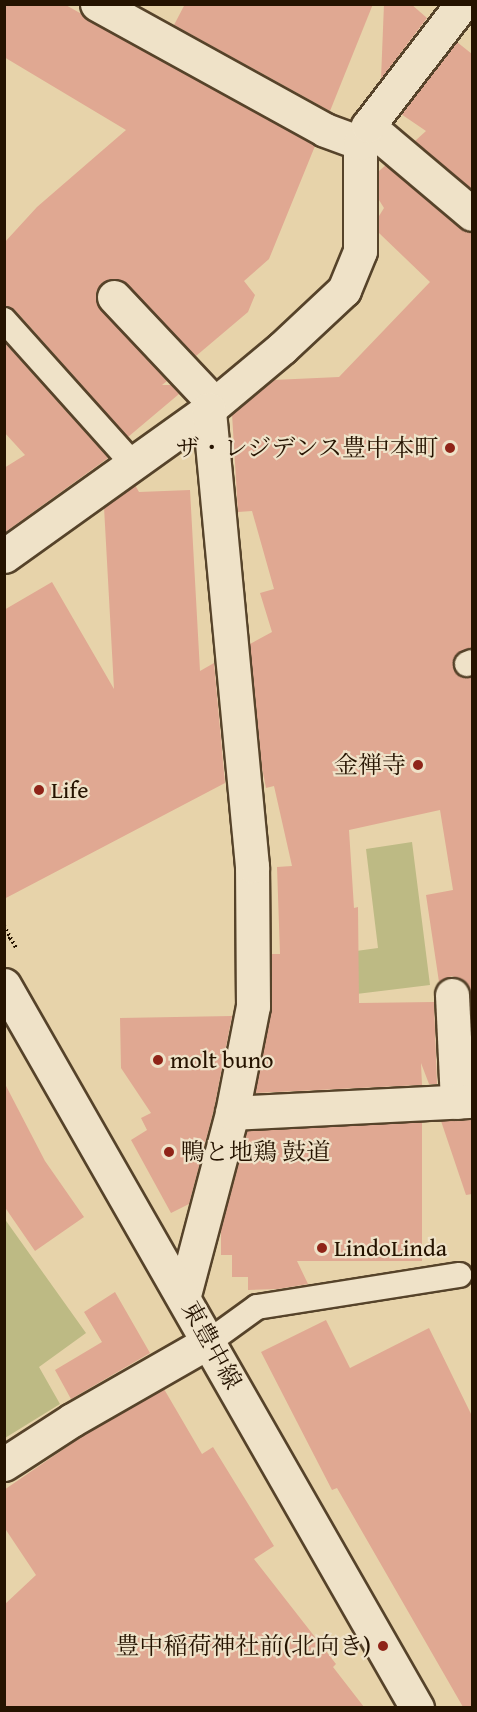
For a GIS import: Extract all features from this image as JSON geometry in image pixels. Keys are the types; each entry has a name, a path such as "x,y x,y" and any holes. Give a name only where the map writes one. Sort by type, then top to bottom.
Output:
{"street":[{"path":"97,4 325,130 364,134 472,214"},
{"path":"4,556 211,406 282,348 344,290 360,251 364,134 462,4"},
{"path":"114,297 211,406 254,897 253,1006 232,1113 184,1295"},
{"name":"東豊中線","path":"4,986 184,1295 417,1707"},
{"path":"232,1113 465,1102 452,995"},
{"path":"4,1464 72,1420 210,1341"}],"lane":[{"path":"4,320 133,464"},
{"path":"210,1341 258,1307 459,1275"}],"path":[{"path":"4,940 11,938"}],"shaded area":[{"path":"412,842 430,985 340,996 334,954 378,948 366,849"},
{"path":"4,1218 86,1333 39,1367 60,1404 5,1438"}],"building":[{"path":"4,4 64,4 315,146 269,259 244,281 255,295 248,312 196,356 127,284 110,279 101,284 96,292 100,309 167,381 162,385 171,385 179,394 128,437 15,310 4,306 4,243 37,207 126,130 4,57"},
{"path":"185,4 373,4 330,111 174,25"},
{"path":"384,4 411,4 427,18 381,79"},
{"path":"457,42 472,54 472,190 415,141 426,131 401,114"},
{"path":"386,165 460,228 472,232 472,648 461,651 453,663 459,675 472,677 472,1032 467,984 452,976 439,982 426,895 453,890 440,810 349,830 354,908 358,907 359,1003 434,1002 437,1084 429,1084 421,1063 422,1085 255,1093 271,1009 271,954 280,954 277,867 292,866 274,786 266,788 262,768 250,644 272,632 260,593 274,589 252,511 238,512 232,414 273,380 339,377 430,282 379,233 379,216 384,208 379,200 379,171"},
{"path":"4,342 108,458 4,533 4,468 25,455 4,432"},
{"path":"135,485 139,492 190,490 200,671 214,663 225,783 4,899 4,610 52,582 114,689 104,507"},
{"path":"232,1016 214,1109 189,1204 171,1213 131,1140 147,1130 141,1118 151,1113 121,1068 120,1018"},
{"path":"4,1082 45,1161 84,1217 35,1251 4,1206"},
{"path":"472,1120 472,1194 466,1195 441,1121"},
{"path":"422,1122 422,1261 297,1261 308,1284 278,1289 248,1290 248,1277 232,1277 232,1255 221,1255 221,1229 247,1131"},
{"path":"115,1292 150,1353 71,1399 55,1370 102,1342 84,1312"},
{"path":"326,1320 350,1368 429,1328 472,1416 472,1707 463,1707 337,1488 332,1490 261,1352"},
{"path":"164,1389 202,1454 213,1447 274,1546 254,1559 336,1664 333,1667 364,1707 4,1707 4,1605 36,1575 4,1527 4,1490 90,1431"}],"place":[{"name":"ザ・レジデンス豊中本町","path":"450,448"},
{"name":"金禅寺","path":"418,765"},
{"name":"Life","path":"39,790"},
{"name":"molt buno","path":"158,1060"},
{"name":"鴨と地鶏 鼓道","path":"169,1152"},
{"name":"LindoLinda","path":"322,1248"},
{"name":"豊中稲荷神社前(北向き)","path":"383,1646"}]}
